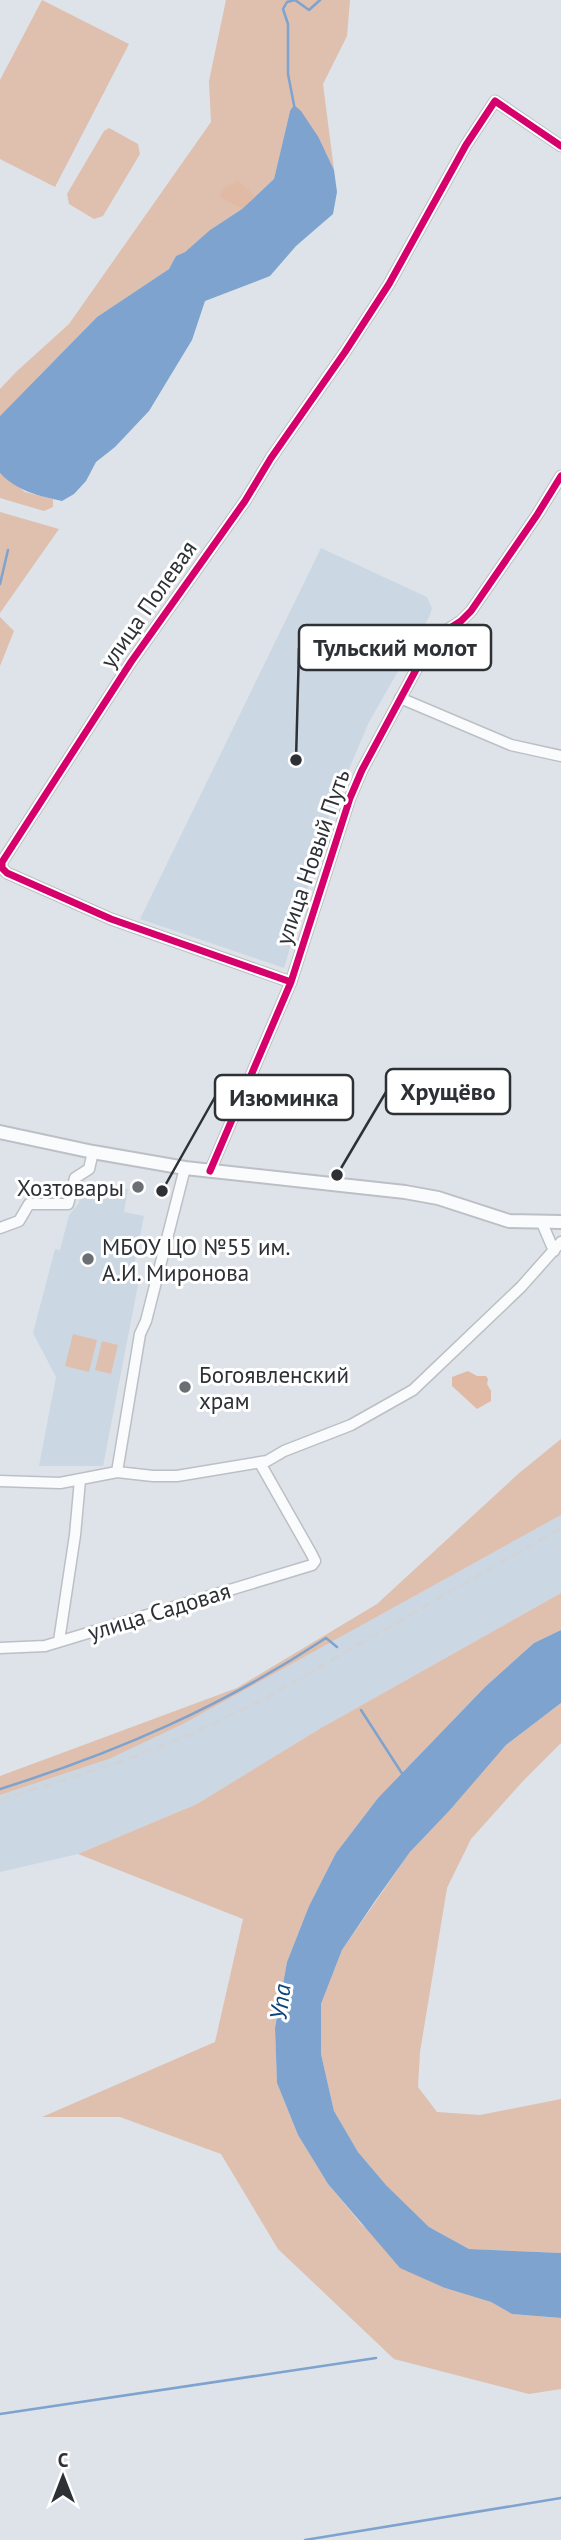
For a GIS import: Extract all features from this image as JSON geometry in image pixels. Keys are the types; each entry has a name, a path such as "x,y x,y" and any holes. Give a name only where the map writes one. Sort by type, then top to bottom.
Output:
{"main road":[{"path":"0,1132 185,1168 405,1192 438,1198 509,1221 561,1222"}],"street":[{"name":"улица Полевая","path":"290,982 111,919 7,873 2,868 2,862 131,662 245,501 278,448 345,352 388,284 466,145 495,101 561,146"},
{"name":"улица Новый Путь","path":"210,1171 290,982 350,797 362,770 432,640 471,611 561,476"},
{"path":"400,698 511,745 561,755"},
{"path":"0,1228 19,1221 29,1204 67,1205 75,1178 89,1169 93,1152"},
{"path":"117,1472 140,1335 146,1321 185,1168"},
{"path":"542,1223 554,1251"},
{"path":"0,1480 60,1483 117,1472 177,1476 260,1463 351,1425 413,1390 521,1287 561,1242"},
{"name":"улица Садовая","path":"0,1648 38,1647 311,1566 314,1561 260,1463"},
{"path":"59,1641 75,1535 80,1480"}],"shaded area":[{"path":"42,0 129,44 55,187 0,159 0,80"},
{"path":"226,0 350,0 347,36 323,84 334,170 319,138 290,111 274,179 242,209 176,256 169,269 97,317 0,416 0,389 69,324 211,122 209,81"},
{"path":"109,128 138,144 140,154 103,216 94,219 69,204 67,194 104,131"},
{"path":"238,181 255,196 242,209 219,196 226,186"},
{"path":"0,473 25,492 53,499 53,507 44,511 0,498"},
{"path":"0,512 59,529 0,613"},
{"path":"321,548 427,597 432,608 369,722 329,816 284,968 140,919"},
{"path":"0,617 14,631 0,666"},
{"path":"82,1182 128,1189 124,1212 144,1216 133,1270 138,1285 103,1466 39,1466 56,1377 33,1333 55,1249 60,1250 69,1215 79,1203"},
{"path":"73,1334 97,1340 89,1372 65,1366"},
{"path":"102,1341 118,1345 111,1374 95,1370"},
{"path":"468,1371 477,1376 486,1376 491,1391 491,1401 477,1409 452,1386 452,1377"},
{"path":"561,1439 561,1515 183,1724 109,1759 0,1795 0,1776 237,1688 377,1604 518,1474"},
{"path":"561,1515 561,1593 321,1728 197,1804 78,1854 0,1872 0,1795 109,1759 183,1724"},
{"path":"561,1593 561,1630 534,1643 485,1687 378,1798 336,1853 309,1906 287,1962 275,2028 277,2083 298,2135 328,2184 362,2225 445,2288 491,2302 512,2314 561,2318 561,2389 529,2394 394,2359 278,2249 221,2154 120,2117 42,2117 215,2042 243,1919 78,1854 197,1804 321,1728"},
{"path":"561,1703 561,1743 471,1839 447,1888 420,2052 418,2087 437,2112 480,2115 561,2099 561,2253 469,2249 429,2227 386,2185 358,2152 334,2111 321,2054 321,2004 342,1950 410,1852 506,1745"}],"water":[{"path":"294,105 319,138 334,170 337,192 333,214 296,246 270,276 205,301 192,340 149,411 115,447 96,462 86,481 74,494 62,501 29,492 7,479 0,473 0,416 97,317 169,269 176,256 242,209 274,179 290,111"},
{"name":"Упа","path":"561,1630 561,1703 506,1745 410,1852 375,1901 342,1950 321,2004 321,2054 334,2111 358,2152 386,2185 429,2227 469,2249 561,2253 561,2318 512,2314 491,2302 445,2288 400,2268 328,2184 298,2135 277,2083 275,2028 287,1962 309,1906 336,1853 378,1798 485,1687 534,1643"}],"waterway":[{"path":"294,105 288,74 288,24 283,9 287,2 295,0 309,10 320,0"},
{"path":"0,584 8,550"},
{"path":"0,1789 44,1775 169,1725 248,1685 326,1638 337,1647"},
{"path":"361,1710 403,1775"},
{"path":"0,2414 376,2358"},
{"path":"305,2540 561,2498"}],"railway":[{"path":"0,1800 114,1764 189,1735 262,1700 561,1528"}],"cycle path":[{"path":"291,982 111,919 7,873 2,868 2,862 131,662 245,501 271,458 345,352 389,284 466,145 495,101 561,146"},
{"path":"210,1171 291,982 350,798 362,770 432,640 471,611 561,476"}],"place":[{"name":"Тульский молот","path":"296,760"},
{"name":"Хрущёво","path":"337,1175"},
{"name":"Хозтовары","path":"138,1187"},
{"name":"Изюминка","path":"162,1191"},
{"name":"МБОУ ЦО №55 им. А.И. Миронова","path":"88,1259"},
{"name":"Богоявленский храм","path":"185,1387"}]}
